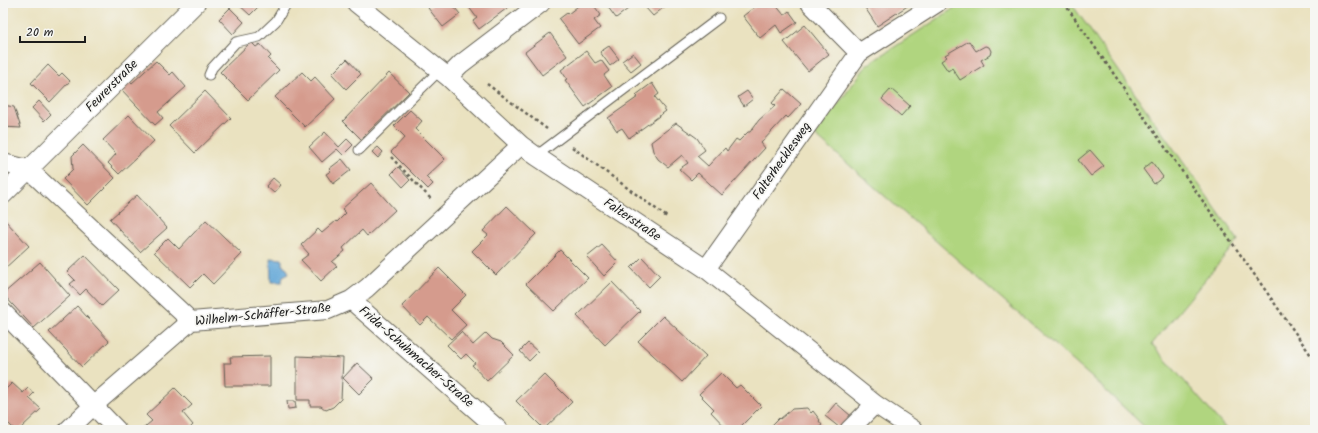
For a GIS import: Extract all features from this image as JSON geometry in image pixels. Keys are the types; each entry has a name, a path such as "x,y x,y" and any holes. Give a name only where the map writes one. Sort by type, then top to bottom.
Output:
{"street":[{"name":"Feurerstraße","path":"3,195 196,3"},
{"name":"Falterstraße","path":"356,3 444,74 521,145 706,269 875,404 914,430"},
{"path":"444,74 461,64 541,3"},
{"path":"810,3 859,53"},
{"name":"Falterhecklesweg","path":"706,269 859,53 937,3"},
{"name":"Wilhelm-Schäffer-Straße","path":"68,430 94,405 191,321 328,310 351,300 367,288 521,145"},
{"path":"3,163 28,169 191,321"},
{"name":"Frida-Schuhmacher-Straße","path":"351,300 499,430"},
{"path":"3,312 117,430"},
{"path":"849,430 875,404"}],"lane":[{"path":"209,75 212,68 236,42 259,37 276,21 287,3"},
{"path":"536,156 719,18"},
{"path":"359,150 444,74"}],"path":[{"path":"1064,3 1315,361"},
{"path":"391,157 446,215"}],"green space":[{"path":"962,3 1071,3 1238,240 1152,344 1227,430 1148,430 1090,376 815,135 867,65"}],"water":[{"path":"270,258 282,259 282,265 286,267 289,273 283,276 282,282 271,282"}],"building":[{"path":"237,3 262,3 250,15"},
{"path":"435,3 451,3 460,14 443,27 428,8"},
{"path":"471,3 514,3 479,29 473,21 477,18 468,6"},
{"path":"582,3 592,3 601,15 594,20 600,28 578,44 559,19"},
{"path":"605,3 636,3 616,18"},
{"path":"650,3 668,4 653,16 645,7"},
{"path":"760,3 774,3 784,15 789,11 797,22 781,33 776,25 760,38 743,16"},
{"path":"862,3 912,3 877,26"},
{"path":"230,8 244,22 233,34 219,19"},
{"path":"805,25 829,54 808,71 784,42"},
{"path":"550,33 567,56 542,75 525,52"},
{"path":"969,41 976,51 985,46 989,47 991,51 990,55 981,60 984,65 960,80 952,68 948,71 941,61 947,57 945,55"},
{"path":"251,42 256,47 260,44 271,56 268,59 279,70 248,100 220,72"},
{"path":"609,46 619,59 610,66 600,52"},
{"path":"586,51 595,63 601,60 609,71 604,75 612,87 585,107 565,80 567,79 561,70"},
{"path":"633,53 641,63 631,71 622,61"},
{"path":"347,59 361,74 346,89 332,74"},
{"path":"156,61 170,75 173,72 186,87 158,112 163,118 155,125 120,88 129,80 132,83"},
{"path":"48,65 59,76 62,73 70,81 50,102 31,83"},
{"path":"302,72 311,81 315,77 335,99 305,127 275,97"},
{"path":"389,73 409,92 361,139 343,121"},
{"path":"652,83 659,94 655,97 666,111 629,138 622,128 617,131 608,118 638,97 636,95"},
{"path":"784,89 801,104 788,118 786,116 761,143 765,148 722,195 698,173 691,180 679,169 688,163 682,155 668,167 658,159 653,151 651,142 676,123 697,138 705,150 697,156 708,166 725,148 727,151 736,139 739,141 748,132 750,132 759,120 775,106 772,103"},
{"path":"891,89 910,106 901,116 882,99"},
{"path":"205,91 231,118 195,153 169,126"},
{"path":"747,91 753,99 744,106 738,97"},
{"path":"39,101 51,114 44,121 32,108"},
{"path":"3,105 14,107 21,128 3,127"},
{"path":"410,110 422,121 415,129 445,159 426,177 433,184 428,189 391,152 405,137 394,126"},
{"path":"129,115 154,141 119,174 108,163 116,154 103,140"},
{"path":"325,132 339,147 347,139 353,145 343,155 337,149 322,162 309,147"},
{"path":"83,145 115,178 88,205 63,179 73,169 72,156"},
{"path":"378,147 383,152 378,158 372,152"},
{"path":"1090,150 1104,166 1091,176 1078,160"},
{"path":"342,159 351,170 333,184 326,174 331,171 329,169"},
{"path":"1152,162 1163,177 1154,184 1143,169"},
{"path":"398,167 410,180 403,187 391,174"},
{"path":"273,178 281,185 274,193 266,186"},
{"path":"371,183 395,210 367,236 362,230 343,248 345,251 332,262 337,266 321,281 301,260 309,254 301,245 318,229 322,233 336,221 337,222 346,213 342,209"},
{"path":"137,195 167,228 140,252 110,219"},
{"path":"507,206 536,234 496,275 472,251 488,235 483,231"},
{"path":"3,218 29,246 3,270"},
{"path":"206,220 242,254 213,284 203,274 190,287 154,252 168,238 179,249"},
{"path":"602,245 618,262 604,276 587,257"},
{"path":"560,250 588,278 554,311 526,284"},
{"path":"85,255 119,290 102,306 86,289 80,295 70,284 75,280 67,272"},
{"path":"642,257 660,276 649,287 631,268"},
{"path":"40,262 70,296 34,328 3,294"},
{"path":"439,268 466,295 451,310 466,325 451,339 428,317 420,325 402,306"},
{"path":"612,282 640,311 605,345 577,316"},
{"path":"77,306 109,341 82,367 49,332"},
{"path":"663,316 706,356 682,382 638,341"},
{"path":"461,332 473,345 486,333 492,339 501,342 514,355 487,381 472,365 475,363 466,354 461,359 447,345"},
{"path":"528,343 538,352 529,361 520,351"},
{"path":"270,356 270,386 225,386 224,363 231,363 230,357"},
{"path":"297,356 343,358 341,399 333,407 326,410 321,406 310,406 310,400 297,400"},
{"path":"357,363 374,379 359,394 343,378"},
{"path":"721,373 736,388 740,385 761,406 737,430 728,430 711,412 714,409 699,394"},
{"path":"544,374 572,402 544,429 516,401"},
{"path":"12,383 23,393 28,388 34,393 29,398 41,409 19,430 15,430 3,418 3,392"},
{"path":"175,388 192,405 183,413 193,425 188,430 141,430 152,421 146,415"},
{"path":"287,401 295,401 296,408 288,409"},
{"path":"836,403 851,416 840,428 825,416"},
{"path":"807,408 811,413 813,411 820,420 819,421 822,425 816,430 767,430 779,418 780,419 792,409"}]}
